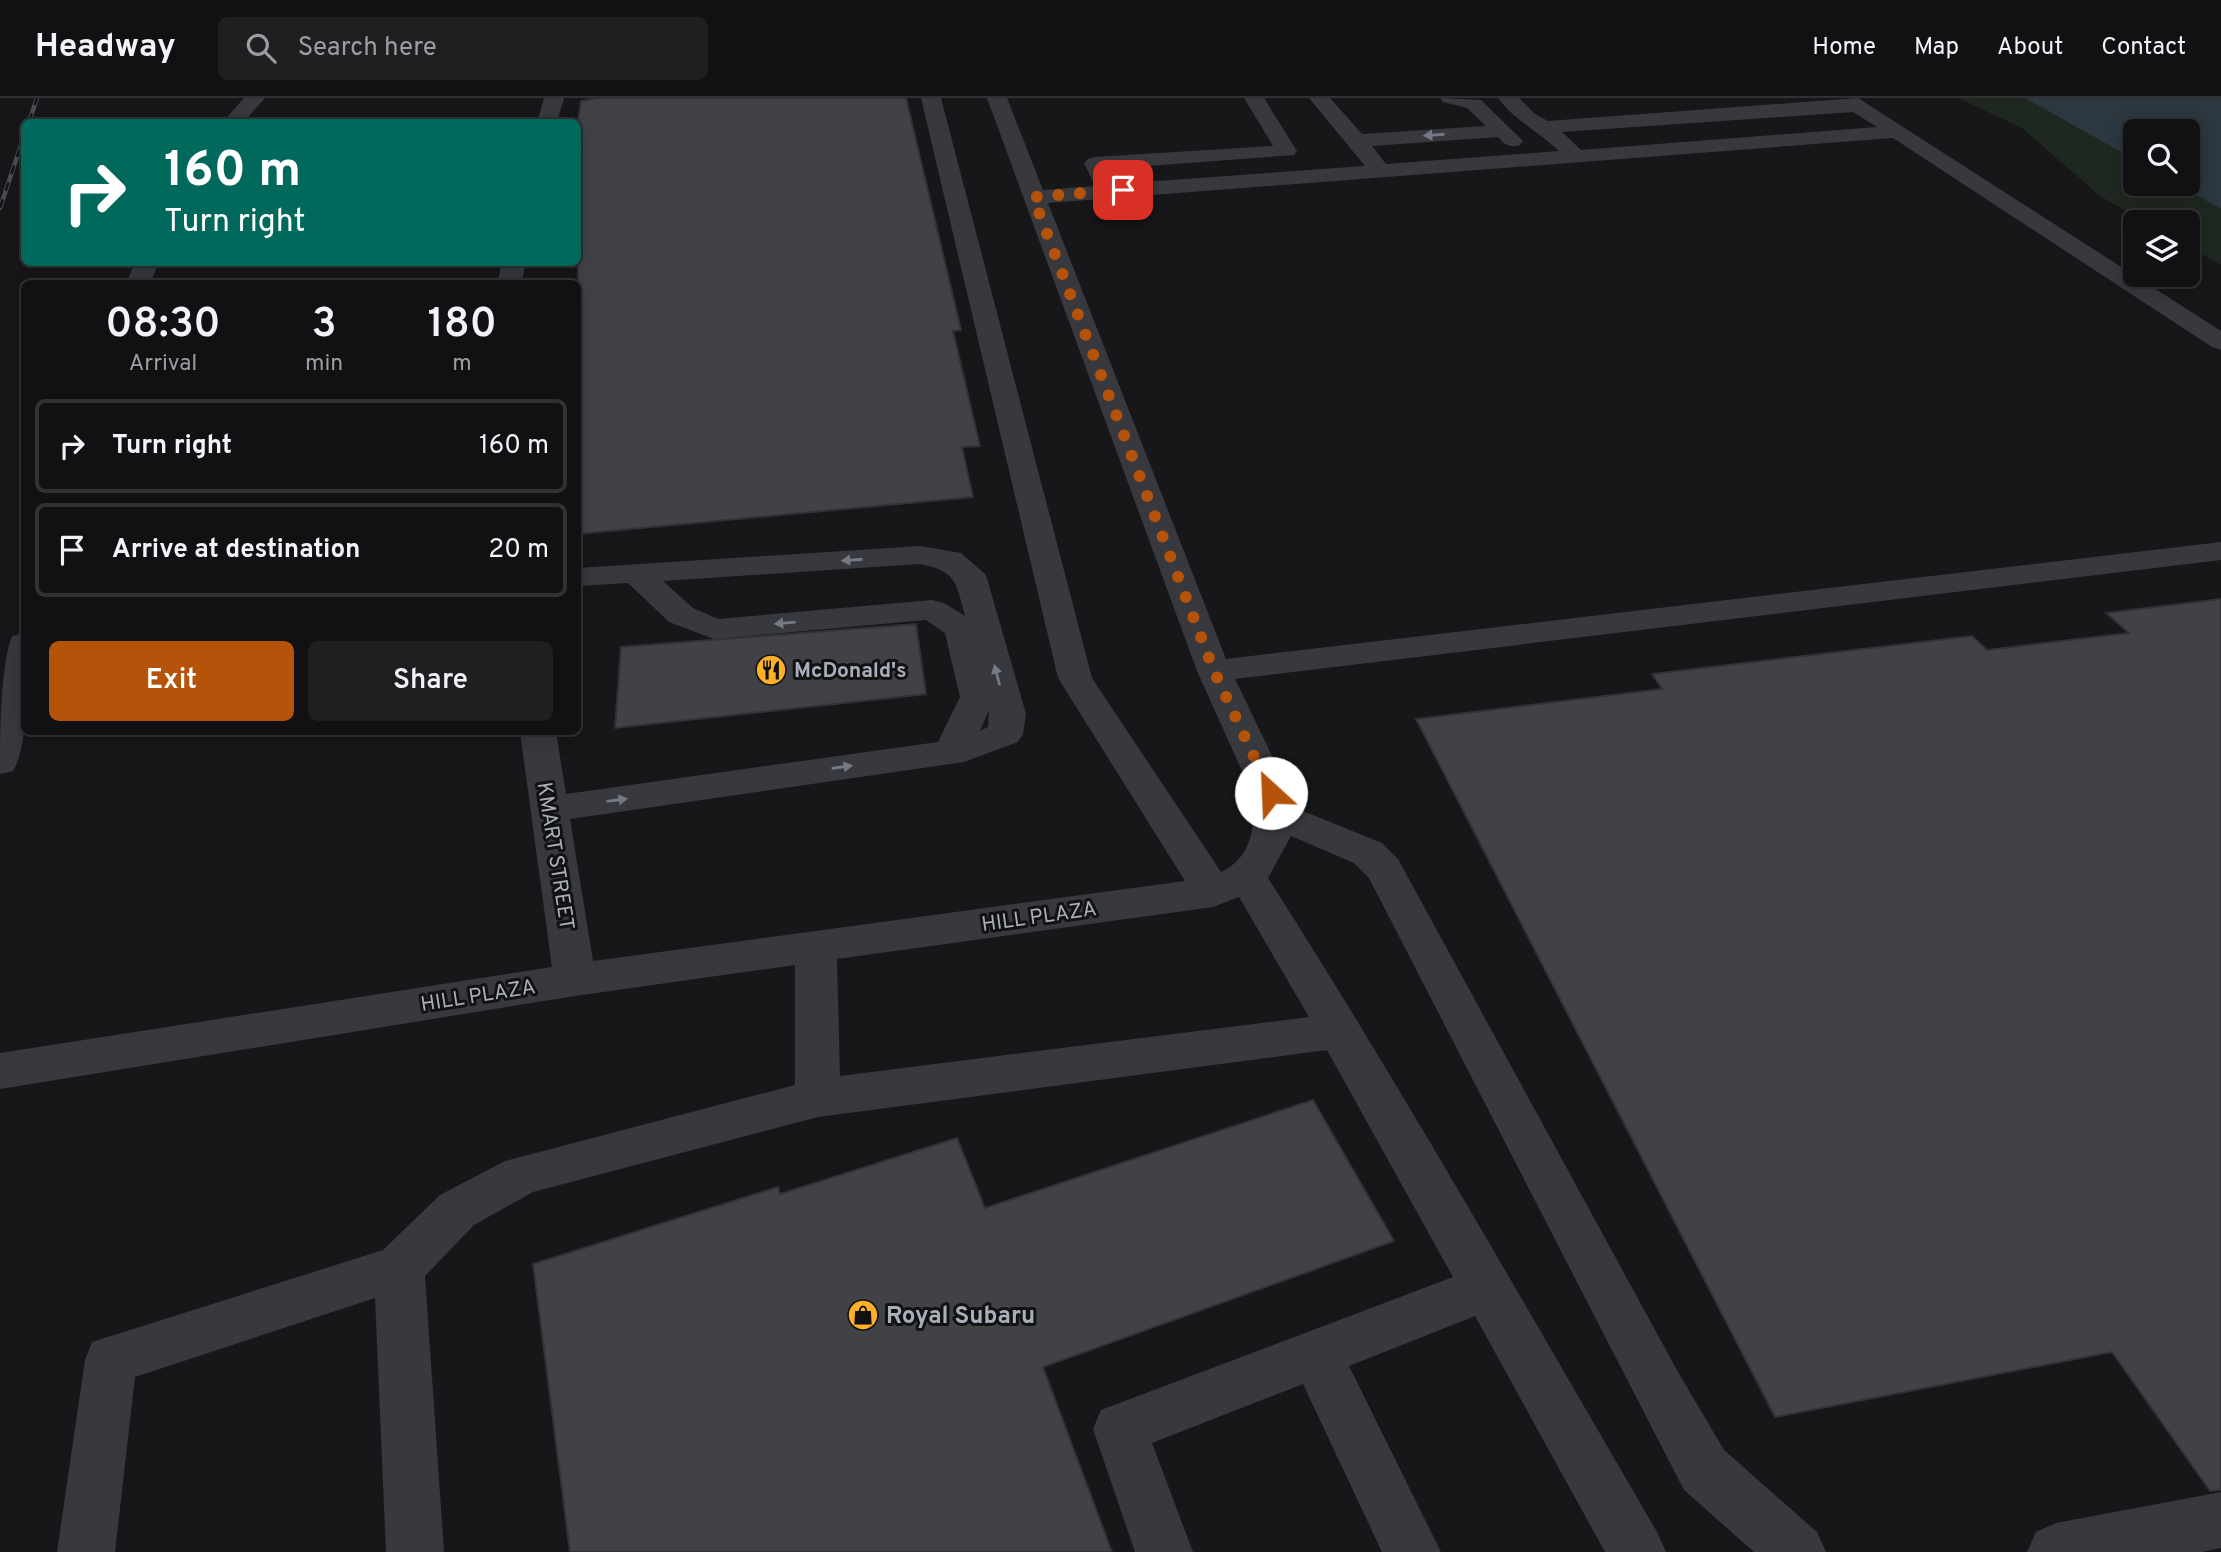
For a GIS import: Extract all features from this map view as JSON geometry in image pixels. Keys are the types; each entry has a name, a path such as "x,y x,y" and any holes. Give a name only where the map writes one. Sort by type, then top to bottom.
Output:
{"street":[{"path":"236,119 255,98"},
{"path":"548,119 554,98"},
{"path":"931,98 1075,678 1339,1031 1637,1552"},
{"path":"997,98 1214,671 1271,793 1275,816 1271,837 1260,860 1230,884"},
{"path":"1108,191 1095,163 1287,151 1254,98"},
{"path":"1319,98 1380,171"},
{"path":"1450,98 1474,104 1532,160"},
{"path":"1508,98 1528,118 1545,127 1576,156"},
{"path":"1545,127 1852,102 2221,342"},
{"path":"1693,117 1729,145"},
{"path":"1357,141 1503,131"},
{"path":"1033,197 1898,132"},
{"path":"1214,671 2221,551"},
{"path":"549,809 951,752 1005,734 1008,714 971,575 950,560 920,555 581,578"},
{"path":"637,574 681,615 714,629 932,610 961,628 978,697 951,752"},
{"path":"0,762 21,658"},
{"name":"KMART STREET","path":"538,735 575,980"},
{"path":"1275,816 1368,853 1384,869 1659,1390 1704,1470 1797,1552"},
{"name":"HILL PLAZA","path":"0,1072 575,980 816,947 1230,884"},
{"path":"816,947 818,1098"},
{"path":"86,1552 111,1360 399,1268 457,1210 522,1175 818,1098 1339,1031"},
{"path":"399,1268 415,1552"},
{"path":"1164,1552 1120,1429 1487,1288"},
{"path":"1315,1353 1412,1552"},
{"path":"2056,1552 2221,1520"}],"shaded area":[{"path":"1958,98 2025,98 2123,153 2123,196 2198,196 2221,209 2221,265 2200,253 2200,210 2125,210 2100,196 2022,128"},
{"path":"2025,98 2221,98 2221,209 2198,196 2200,119 2123,119 2123,153"}],"building":[{"path":"597,98 906,98 961,330 953,331 980,446 962,447 973,497 581,534 581,280 578,280 578,266 581,266 581,119 578,119 581,101"},
{"path":"2221,599 2221,1490 2210,1491 2112,1352 1775,1417 1416,719 1662,689 1652,674 1972,636 1987,650 2129,633 2106,613"},
{"name":"McDonald's","path":"916,624 926,694 615,728 621,647"},
{"name":"Royal Subaru","path":"1313,1100 1394,1241 1043,1367 1112,1552 570,1552 533,1264 778,1187 780,1194 957,1138 985,1208"}],"railway":[{"path":"30,119 37,98"},
{"path":"0,208 21,145"}],"place":[{"name":"McDonald's","path":"771,670"},
{"name":"Royal Subaru","path":"863,1315"}],"route":[{"path":"1123,190 1033,197 1214,671 1271,793"}]}
